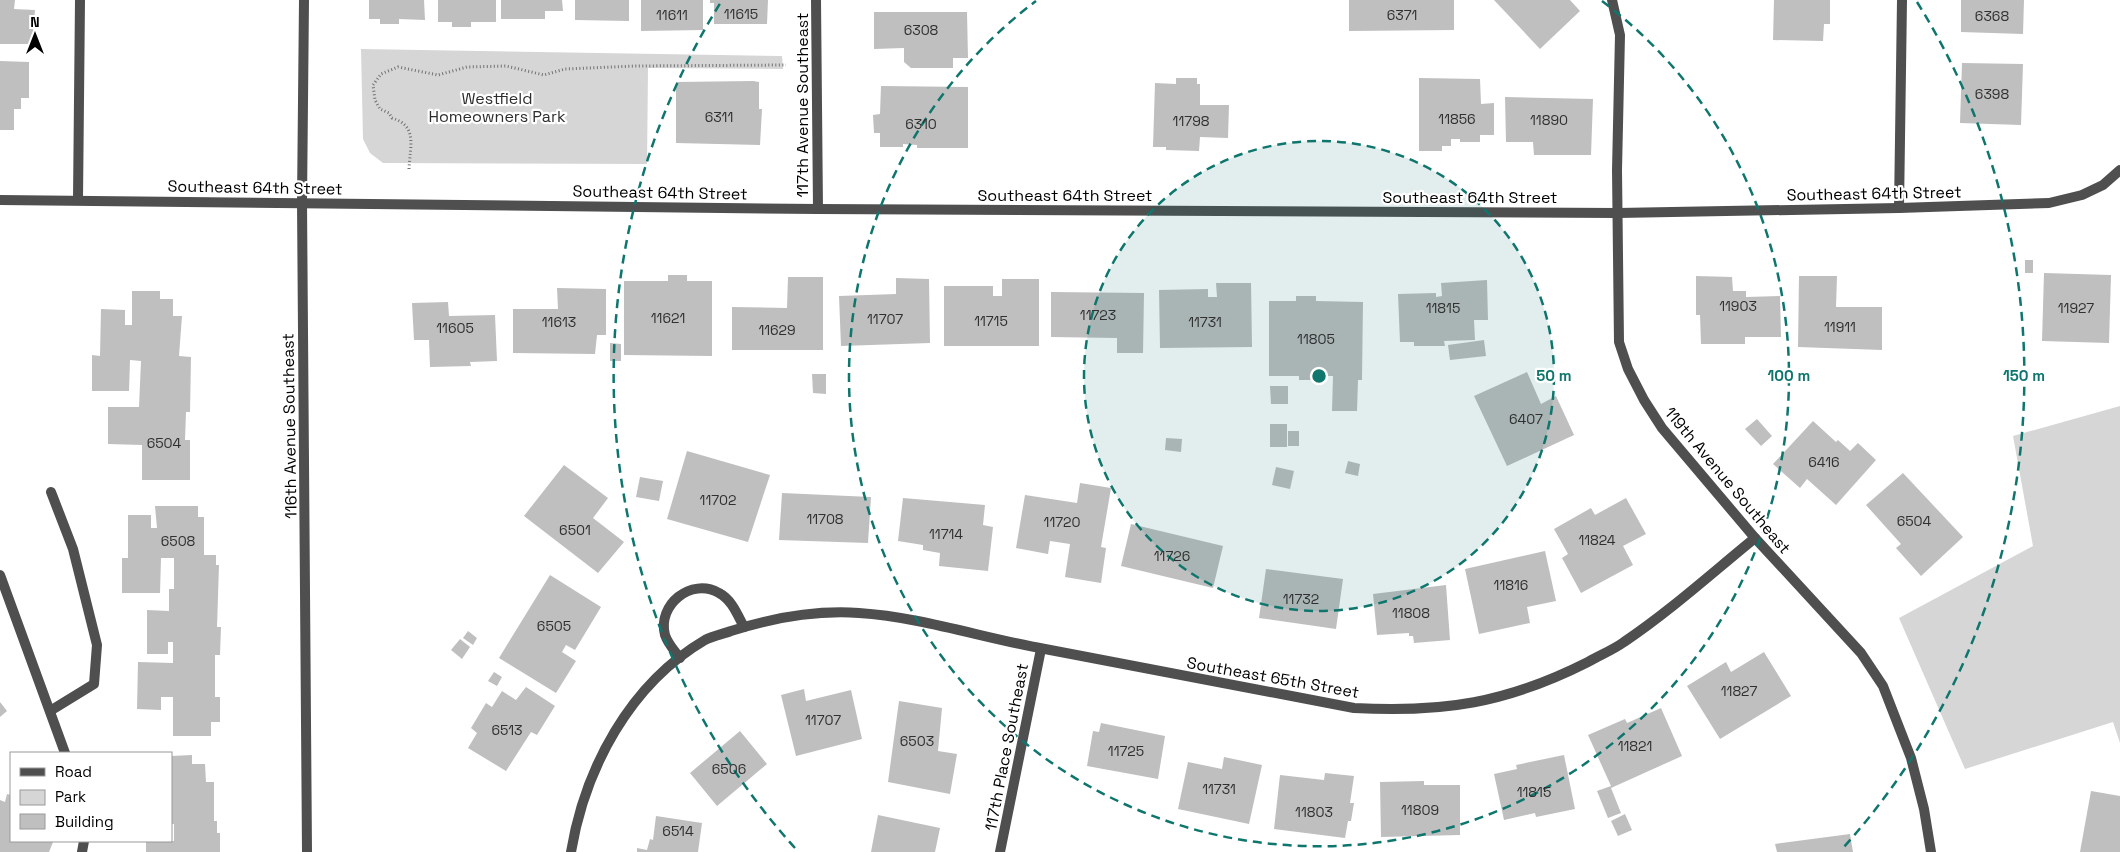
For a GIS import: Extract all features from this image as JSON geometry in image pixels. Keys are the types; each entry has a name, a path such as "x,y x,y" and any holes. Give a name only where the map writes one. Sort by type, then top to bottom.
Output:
{"street":[{"path":"78,200 80,0"},
{"name":"116th Avenue Southeast","path":"304,0 302,202 307,852"},
{"name":"117th Avenue Southeast","path":"816,0 818,209"},
{"name":"119th Avenue Southeast","path":"1612,0 1620,35 1619,342 1628,369 1644,400 1662,428 1755,538 1861,653 1883,686 1911,758 1924,809 1931,852"},
{"path":"1899,208 1902,0"},
{"name":"Southeast 64th Street","path":"0,200 818,209 1618,212 1899,208 2049,203 2082,195 2103,185 2120,170"},
{"path":"50,711 94,684 97,645 73,550 51,492"},
{"name":"Southeast 65th Street","path":"680,658 707,639 744,627 814,613 858,613 901,618 1040,649 1354,708 1399,711 1459,707 1514,694 1572,670 1623,643 1755,538"},
{"path":"0,575 65,752"},
{"path":"570,852 588,781 613,733 646,690 680,658 670,646 665,634 664,622 667,610 675,599 685,592 696,589 718,592 734,607 744,627"},
{"name":"117th Place Southeast","path":"1000,852 1040,649"}],"path":[{"path":"409,169 409,128 403,122 392,118 389,113 380,109 374,100 374,84 380,74 398,67 438,75 466,67 506,66 544,75 565,69 635,66 786,65"}],"green space":[{"name":"Westfield Homeowners Park","path":"361,49 782,56 783,69 648,68 647,164 383,163 370,153 363,139"},
{"path":"2120,406 2120,743 2113,722 1965,769 1899,618 2033,546 2013,436"}],"building":[{"path":"0,0 15,0 14,9 35,10 32,44 0,44"},
{"path":"369,0 424,0 425,20 399,19 399,24 380,24 380,19 369,19"},
{"path":"438,0 496,0 496,22 471,22 471,27 452,27 452,22 438,22"},
{"path":"501,0 562,0 563,11 545,11 545,19 501,19"},
{"path":"575,0 629,0 629,21 575,20"},
{"path":"641,0 703,0 703,30 641,31"},
{"path":"710,0 768,0 767,24 714,24 714,3 710,3"},
{"path":"1349,0 1454,0 1454,30 1349,31"},
{"path":"1494,0 1570,0 1580,11 1540,49"},
{"path":"1774,0 1830,0 1830,24 1824,24 1823,41 1773,40"},
{"path":"1961,0 2024,0 2023,34 1961,32"},
{"path":"874,12 967,12 968,58 953,58 953,68 911,68 904,62 904,48 874,49"},
{"path":"0,61 29,62 29,98 21,98 21,109 14,109 14,130 0,130"},
{"path":"1962,63 2023,64 2021,125 1960,123"},
{"path":"1176,78 1197,78 1197,84 1200,84 1200,105 1229,105 1228,138 1200,137 1199,151 1166,150 1166,147 1153,147 1155,83 1176,84"},
{"path":"1419,78 1480,79 1481,104 1494,103 1494,135 1480,135 1480,142 1460,142 1460,139 1451,139 1451,146 1442,146 1442,151 1419,151"},
{"path":"676,82 759,82 759,109 762,109 760,145 676,143"},
{"path":"881,86 968,87 968,148 917,148 917,145 903,144 903,147 880,147 880,133 874,133 873,115 880,114"},
{"path":"1505,97 1593,99 1591,155 1534,155 1533,142 1506,142"},
{"path":"2025,260 2033,260 2033,273 2025,273"},
{"path":"2044,273 2111,275 2109,343 2042,341"},
{"path":"668,275 687,275 687,281 712,281 712,356 624,355 624,281 668,281"},
{"path":"1696,276 1732,277 1733,291 1746,291 1746,297 1780,296 1781,337 1745,337 1745,344 1701,344 1700,315 1696,315"},
{"path":"1799,276 1837,276 1836,307 1882,307 1882,350 1798,347"},
{"path":"788,277 823,277 823,350 732,350 732,307 787,308"},
{"path":"896,278 929,279 930,343 841,346 839,296 896,294"},
{"path":"1002,279 1039,279 1039,346 944,346 944,286 993,286 993,296 1002,296"},
{"path":"1487,280 1488,320 1474,320 1475,340 1444,341 1445,346 1414,346 1414,342 1400,342 1398,294 1436,293 1436,297 1442,296 1441,283"},
{"path":"1216,283 1251,283 1252,347 1160,348 1159,290 1208,289 1208,297 1217,297"},
{"path":"557,288 606,289 606,335 597,335 595,354 513,353 513,309 558,309"},
{"path":"132,291 160,291 160,299 173,299 173,316 182,316 179,356 191,357 190,412 186,412 185,440 190,440 190,480 142,480 142,445 108,444 108,407 139,407 141,361 130,360 129,391 92,391 92,355 100,356 101,309 125,310 125,325 132,325"},
{"path":"1051,292 1144,293 1143,353 1117,353 1117,338 1051,337"},
{"path":"1296,296 1316,296 1316,301 1363,302 1362,380 1358,380 1357,411 1332,411 1333,376 1318,376 1318,380 1299,380 1299,376 1269,376 1269,301 1296,301"},
{"path":"448,302 449,316 495,315 497,361 470,362 471,366 430,367 429,340 414,340 412,303"},
{"path":"1484,340 1486,356 1450,360 1448,345"},
{"path":"610,343 621,344 621,361 610,361"},
{"path":"1527,372 1541,404 1556,396 1574,435 1507,466 1474,396"},
{"path":"812,374 826,374 826,394 813,393"},
{"path":"1270,386 1288,386 1288,404 1271,404"},
{"path":"1757,419 1772,436 1761,446 1745,429"},
{"path":"1813,421 1836,442 1838,440 1850,451 1858,443 1876,460 1836,505 1807,479 1800,488 1773,464"},
{"path":"1270,424 1287,424 1287,447 1270,447"},
{"path":"1288,431 1299,431 1299,446 1288,446"},
{"path":"1166,438 1182,439 1181,452 1165,450"},
{"path":"687,451 770,475 748,542 667,519"},
{"path":"1348,461 1360,464 1358,476 1345,473"},
{"path":"564,465 608,498 593,518 624,542 598,573 524,516"},
{"path":"1276,467 1294,471 1290,489 1272,485"},
{"path":"1903,473 1963,537 1921,576 1896,548 1901,544 1866,505"},
{"path":"640,477 663,481 659,501 636,497"},
{"path":"1080,483 1111,488 1101,547 1106,548 1101,583 1065,577 1070,544 1050,541 1048,554 1016,548 1025,495 1077,503"},
{"path":"782,493 871,497 868,543 779,540"},
{"path":"903,498 985,505 983,525 993,527 988,571 939,566 940,553 923,550 923,545 898,541"},
{"path":"1626,498 1646,534 1623,546 1633,565 1581,593 1562,558 1568,554 1554,529 1591,508 1595,515"},
{"path":"155,506 198,506 198,517 204,517 204,555 216,555 216,565 219,565 217,627 221,627 220,655 215,655 215,697 220,697 220,722 211,722 211,736 173,736 173,697 161,697 161,710 137,709 138,662 173,663 173,642 168,642 168,654 147,654 147,610 169,611 169,589 174,589 174,558 161,558 160,593 122,593 122,558 128,558 128,515 151,515 151,528 157,528"},
{"path":"1131,524 1223,546 1213,588 1121,566"},
{"path":"1545,551 1556,601 1527,607 1530,623 1479,634 1465,569"},
{"path":"1266,569 1343,579 1336,629 1259,618"},
{"path":"550,575 601,607 575,650 566,645 562,652 576,661 556,693 499,658"},
{"path":"1446,585 1450,640 1414,643 1413,636 1409,636 1409,633 1377,635 1373,594"},
{"path":"468,631 477,638 473,645 463,638"},
{"path":"460,639 470,647 462,659 451,650"},
{"path":"1764,652 1791,696 1720,739 1687,686 1726,662 1731,672"},
{"path":"494,672 502,677 497,686 488,681"},
{"path":"526,687 555,706 537,735 531,732 506,771 468,748 477,733 471,728 486,703 492,707 502,691 516,700"},
{"path":"804,689 806,701 851,690 862,739 796,756 781,695"},
{"path":"899,701 942,708 938,751 957,754 950,794 888,782"},
{"path":"0,702 7,711 0,717"},
{"path":"1661,708 1682,756 1611,788 1621,813 1608,818 1597,791 1611,786 1588,735 1625,719 1627,723"},
{"path":"1101,723 1165,736 1158,779 1087,766 1093,731 1099,732"},
{"path":"740,731 767,764 717,806 690,773"},
{"path":"192,755 192,764 205,764 206,782 214,782 214,821 217,821 217,833 220,833 220,852 146,852 146,842 174,841 174,824 172,824 172,756"},
{"path":"1564,755 1575,809 1536,817 1535,813 1504,820 1494,774 1517,769 1516,765"},
{"path":"1224,757 1262,765 1249,824 1178,809 1188,762 1222,769"},
{"path":"1325,773 1354,776 1350,803 1354,803 1351,821 1348,821 1345,838 1274,829 1280,775 1324,780"},
{"path":"1424,781 1424,785 1460,785 1460,835 1381,837 1380,782"},
{"path":"2091,791 2120,796 2120,852 2080,852"},
{"path":"7,794 10,795 10,842 53,842 49,852 0,852 0,800 5,802"},
{"path":"1625,814 1632,830 1618,836 1611,821"},
{"path":"878,815 940,828 935,852 871,852"},
{"path":"656,816 702,823 698,852 637,852 637,848 647,850 650,839 653,840"},
{"path":"1850,834 1853,852 1777,852 1775,844"}]}
